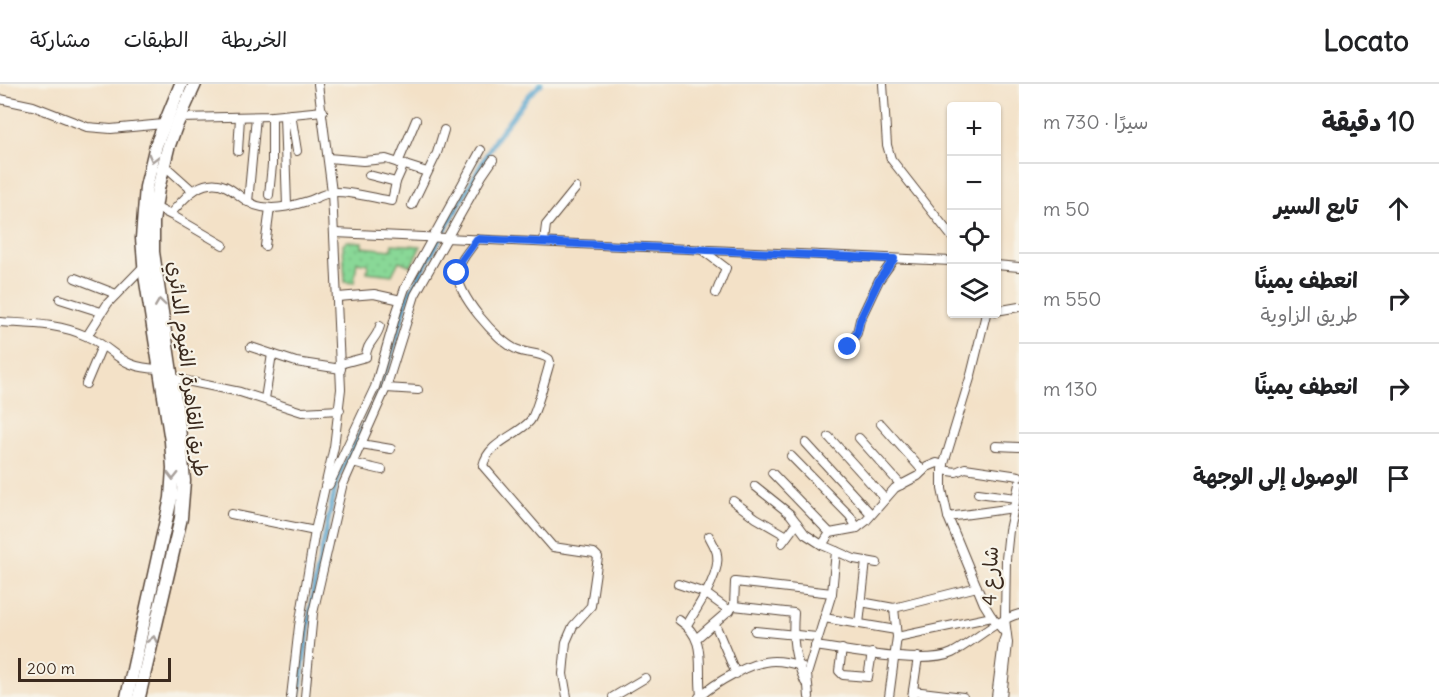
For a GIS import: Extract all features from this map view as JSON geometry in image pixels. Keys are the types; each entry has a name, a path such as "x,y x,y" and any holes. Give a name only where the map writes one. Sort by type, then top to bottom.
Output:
{"highway":[{"name":"طريق القاهرة, الفيوم الدائري","path":"159,328 144,266 142,238 146,187 163,124 181,84"},
{"name":"طريق القاهرة, الفيوم الدائري","path":"127,697 171,498 173,468 153,252 155,207 164,165 179,118 195,84"},
{"name":"طريق القاهرة, الفيوم الدائري","path":"139,697 184,500 184,462 172,378 162,364"}],"street":[{"path":"305,697 302,654 315,531 340,410 335,232 323,111 318,84"},
{"path":"883,84 886,141 891,159 947,232"},
{"path":"0,99 33,106 87,127 111,129 163,124"},
{"path":"179,118 256,117 323,111"},
{"path":"288,115 297,151"},
{"path":"287,206 288,115"},
{"path":"269,195 272,165 272,116"},
{"path":"237,151 240,117"},
{"path":"248,202 256,117"},
{"path":"170,214 193,191 205,184 220,183 254,206 270,208 287,206 332,192 392,201 401,164 416,120"},
{"path":"412,205 437,153 444,130"},
{"path":"323,497 375,387 401,300 481,150"},
{"path":"328,158 367,161 381,158 428,172"},
{"path":"291,697 315,607 339,496 386,388 412,302 445,238 493,160"},
{"path":"164,165 193,191"},
{"path":"369,176 396,182"},
{"path":"544,242 546,225 576,188"},
{"path":"155,207 223,245"},
{"path":"265,246 270,208"},
{"path":"335,232 947,261"},
{"path":"477,239 462,260 457,273 459,283 468,299 483,321 508,344 518,350 542,355 550,362 532,419 494,448 483,465 553,547 594,553 598,557 591,606 573,626 566,642 563,674 567,697"},
{"path":"701,249 726,268 716,293"},
{"path":"848,347 857,333 860,320 879,280 894,259"},
{"path":"1001,265 1019,267"},
{"path":"87,336 101,312 144,266"},
{"path":"75,278 116,294"},
{"path":"338,297 374,294 401,300"},
{"path":"60,299 101,312"},
{"path":"1001,310 1019,307"},
{"path":"985,318 971,375 943,468 942,489 948,517 977,587 1006,634 1008,643 1002,697"},
{"path":"0,322 22,321 46,324 87,336 118,358 137,367 162,364"},
{"path":"251,347 313,366 340,366 366,357 369,344 379,333 380,326"},
{"path":"86,384 102,346"},
{"path":"265,399 272,354"},
{"path":"172,378 240,392 302,412 340,410"},
{"path":"386,388 418,390"},
{"path":"881,424 923,471"},
{"path":"829,437 885,499"},
{"path":"859,438 901,485"},
{"path":"806,443 871,514"},
{"path":"361,444 391,449"},
{"path":"996,446 1019,447"},
{"path":"791,456 850,516 857,528"},
{"path":"352,463 382,470"},
{"path":"822,545 830,533 857,528 893,490 918,476 932,464 956,472 965,468 1019,476"},
{"path":"772,474 830,533"},
{"name":"شارع 4","path":"998,620 1009,530 1019,484"},
{"path":"755,486 790,514 805,534 822,545 854,559 878,563"},
{"path":"978,493 1016,498"},
{"path":"733,501 785,539 796,523"},
{"path":"948,517 1014,508"},
{"path":"231,514 315,531"},
{"path":"709,536 716,548 718,562 705,593 683,622 697,638 700,696 736,674 765,661 784,661 808,668"},
{"path":"807,687 808,668 832,593 836,551"},
{"path":"859,624 866,561"},
{"path":"697,638 732,608 735,582 832,593"},
{"path":"678,584 705,593 732,608 794,613 793,635 797,664 809,697"},
{"path":"861,602 894,608 977,587"},
{"path":"889,697 897,634 894,608"},
{"path":"824,618 897,634 998,620 1019,614"},
{"path":"755,631 793,635 842,650 895,656 939,657 952,653 998,620"},
{"path":"715,624 736,674"},
{"path":"996,697 1006,634"},
{"path":"842,650 840,674 865,678 870,675 872,653"},
{"path":"918,657 913,694 963,697"},
{"path":"613,697 645,678"}],"green space":[{"path":"347,241 362,242 362,247 391,250 392,244 421,246 411,266 399,261 392,275 367,272 368,264 357,262 354,283 345,282 343,245"}],"waterway":[{"path":"299,697 313,592 337,479 375,403 395,346 408,296 496,138 530,94 541,84"}],"route":[{"path":"457,273 462,260 477,239 894,259 879,280 860,320 857,333 848,347"}]}
